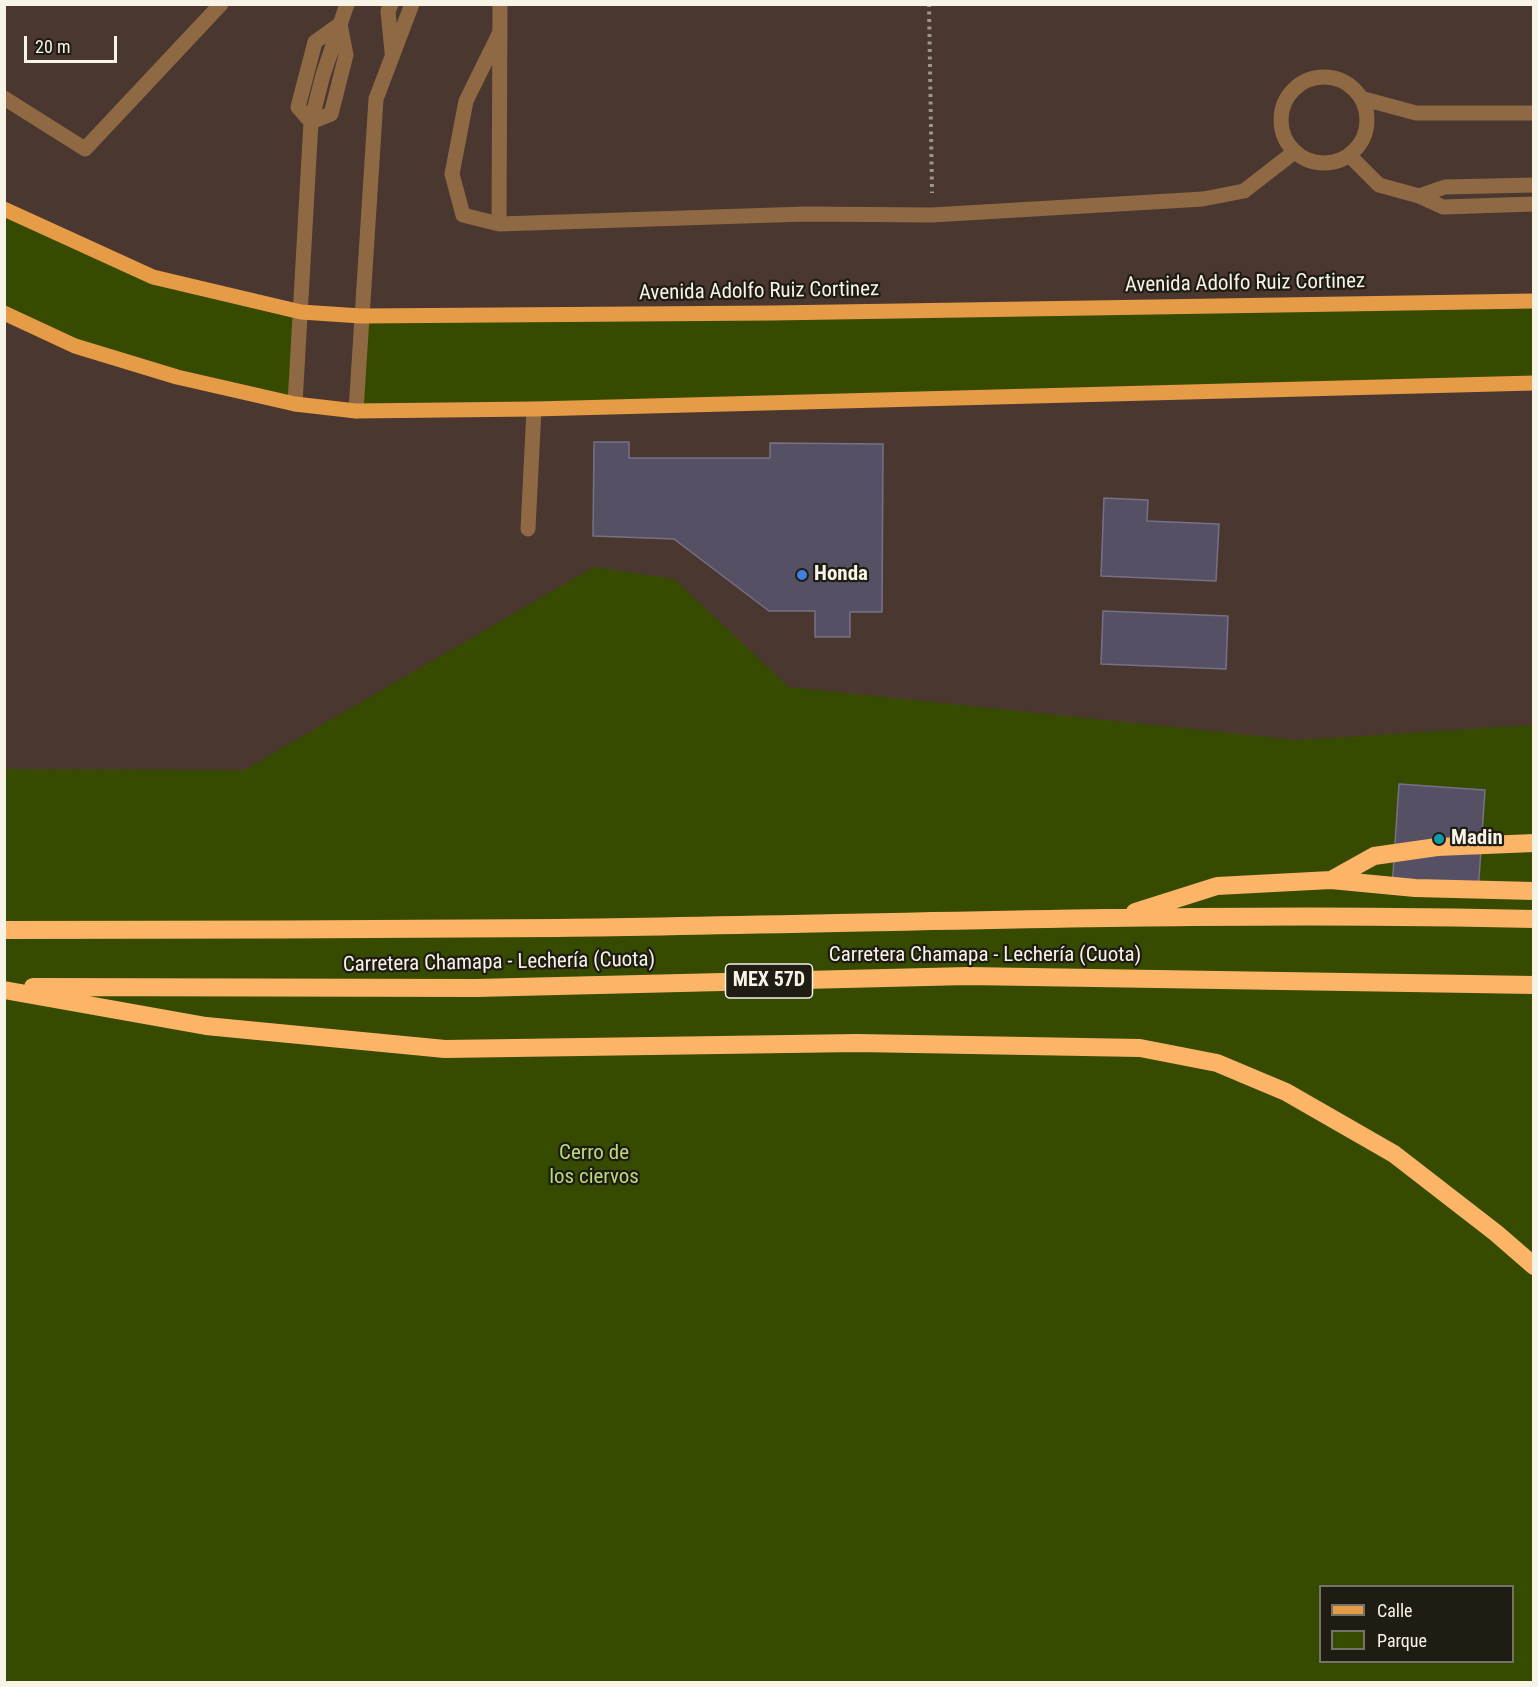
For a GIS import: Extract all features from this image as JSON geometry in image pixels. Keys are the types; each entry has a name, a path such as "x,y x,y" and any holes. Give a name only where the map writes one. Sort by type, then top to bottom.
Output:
{"highway":[{"path":"1331,880 1374,856 1437,847 1533,843"},
{"path":"1118,918 1217,886 1331,880 1415,888 1533,891"},
{"name":"Carretera Chamapa - Lechería (Cuota)","path":"4,930 556,928 1118,918 1409,916 1533,919"},
{"name":"Carretera Chamapa - Lechería (Cuota)","path":"4,988 476,988 968,975 1533,985"},
{"path":"4,988 206,1026 445,1049 857,1043 1140,1048 1217,1063 1286,1092 1394,1154 1496,1233 1533,1266"}],"main road":[{"name":"Avenida Adolfo Ruiz Cortinez","path":"4,209 153,277 301,312 361,316 796,313 1533,301"},
{"path":"4,313 75,346 177,377 295,404 356,411 534,409 1533,383"}],"lane":[{"path":"4,98 85,149 221,4"},
{"path":"295,404 311,122 347,4"},
{"path":"391,4 388,11 392,58"},
{"path":"356,411 376,99 412,4"},
{"path":"500,4 500,224"},
{"path":"500,32 466,101 452,174 463,215 500,224 784,215 932,215 1203,200 1244,191 1293,153"},
{"path":"1364,99 1367,130 1350,156 1331,164 1311,162 1293,153 1282,132 1282,110 1292,90 1306,80 1323,75 1341,79 1364,99 1416,113 1533,113"},
{"path":"1350,156 1378,185 1419,196 1443,207 1533,204"},
{"path":"1419,196 1444,187 1533,185"},
{"path":"528,529 534,409"}],"path":[{"path":"929,4 932,215"}],"shaded area":[{"path":"4,5 1533,5 1533,1682 364,1682 5,1190"}],"green space":[{"path":"5,209 153,277 301,312 295,404 177,377 5,313"},
{"path":"1533,301 1533,383 356,411 361,316"},
{"name":"Cerro de los ciervos","path":"594,567 674,579 789,687 1297,740 1533,725 1533,1682 5,1682 5,769 244,770"}],"building":[{"name":"Honda","path":"594,442 629,442 629,458 770,458 770,443 883,444 882,612 850,612 850,637 815,637 815,611 769,611 674,539 593,536"},
{"path":"1104,498 1148,500 1147,521 1219,524 1216,581 1101,576"},
{"path":"1103,611 1228,616 1226,669 1101,664"},
{"name":"Madin","path":"1399,784 1485,790 1478,893 1392,888"}],"place":[{"name":"Honda","path":"802,575"},
{"name":"Madin","path":"1439,839"}]}
